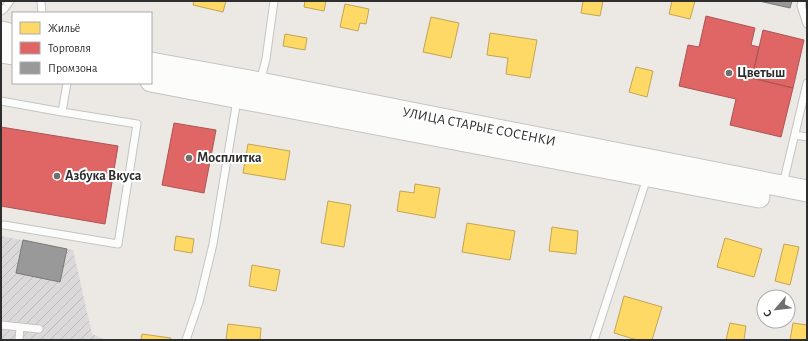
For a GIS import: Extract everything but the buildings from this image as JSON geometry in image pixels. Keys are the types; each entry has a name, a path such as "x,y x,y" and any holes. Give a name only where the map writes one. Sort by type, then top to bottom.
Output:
{"main road":[{"path":"1,32 12,35"},
{"path":"1,52 12,54"},
{"name":"УЛИЦА СТАРЫЕ СОСЕНКИ","path":"152,63 260,83 807,192"},
{"name":"УЛИЦА СТАРЫЕ СОСЕНКИ","path":"152,81 807,206"}],"lane":[{"path":"1,11 10,1"},
{"path":"41,1 42,12"},
{"path":"260,83 266,59 274,1"},
{"path":"802,1 801,6 807,24"},
{"path":"782,187 807,83"},
{"path":"62,112 67,84"},
{"path":"186,340 199,302 213,244 237,97"},
{"path":"1,102 138,124 118,244 4,225"},
{"path":"795,135 807,137"},
{"path":"594,340 647,176"},
{"path":"1,325 39,329"},
{"path":"19,340 20,327"}],"shaded area":[{"path":"1,236 73,250 92,334 105,340 1,340"}],"place":[{"name":"Цветыш","path":"729,73"},
{"name":"Мосплитка","path":"189,158"},
{"name":"Азбука Вкуса","path":"57,176"}]}
